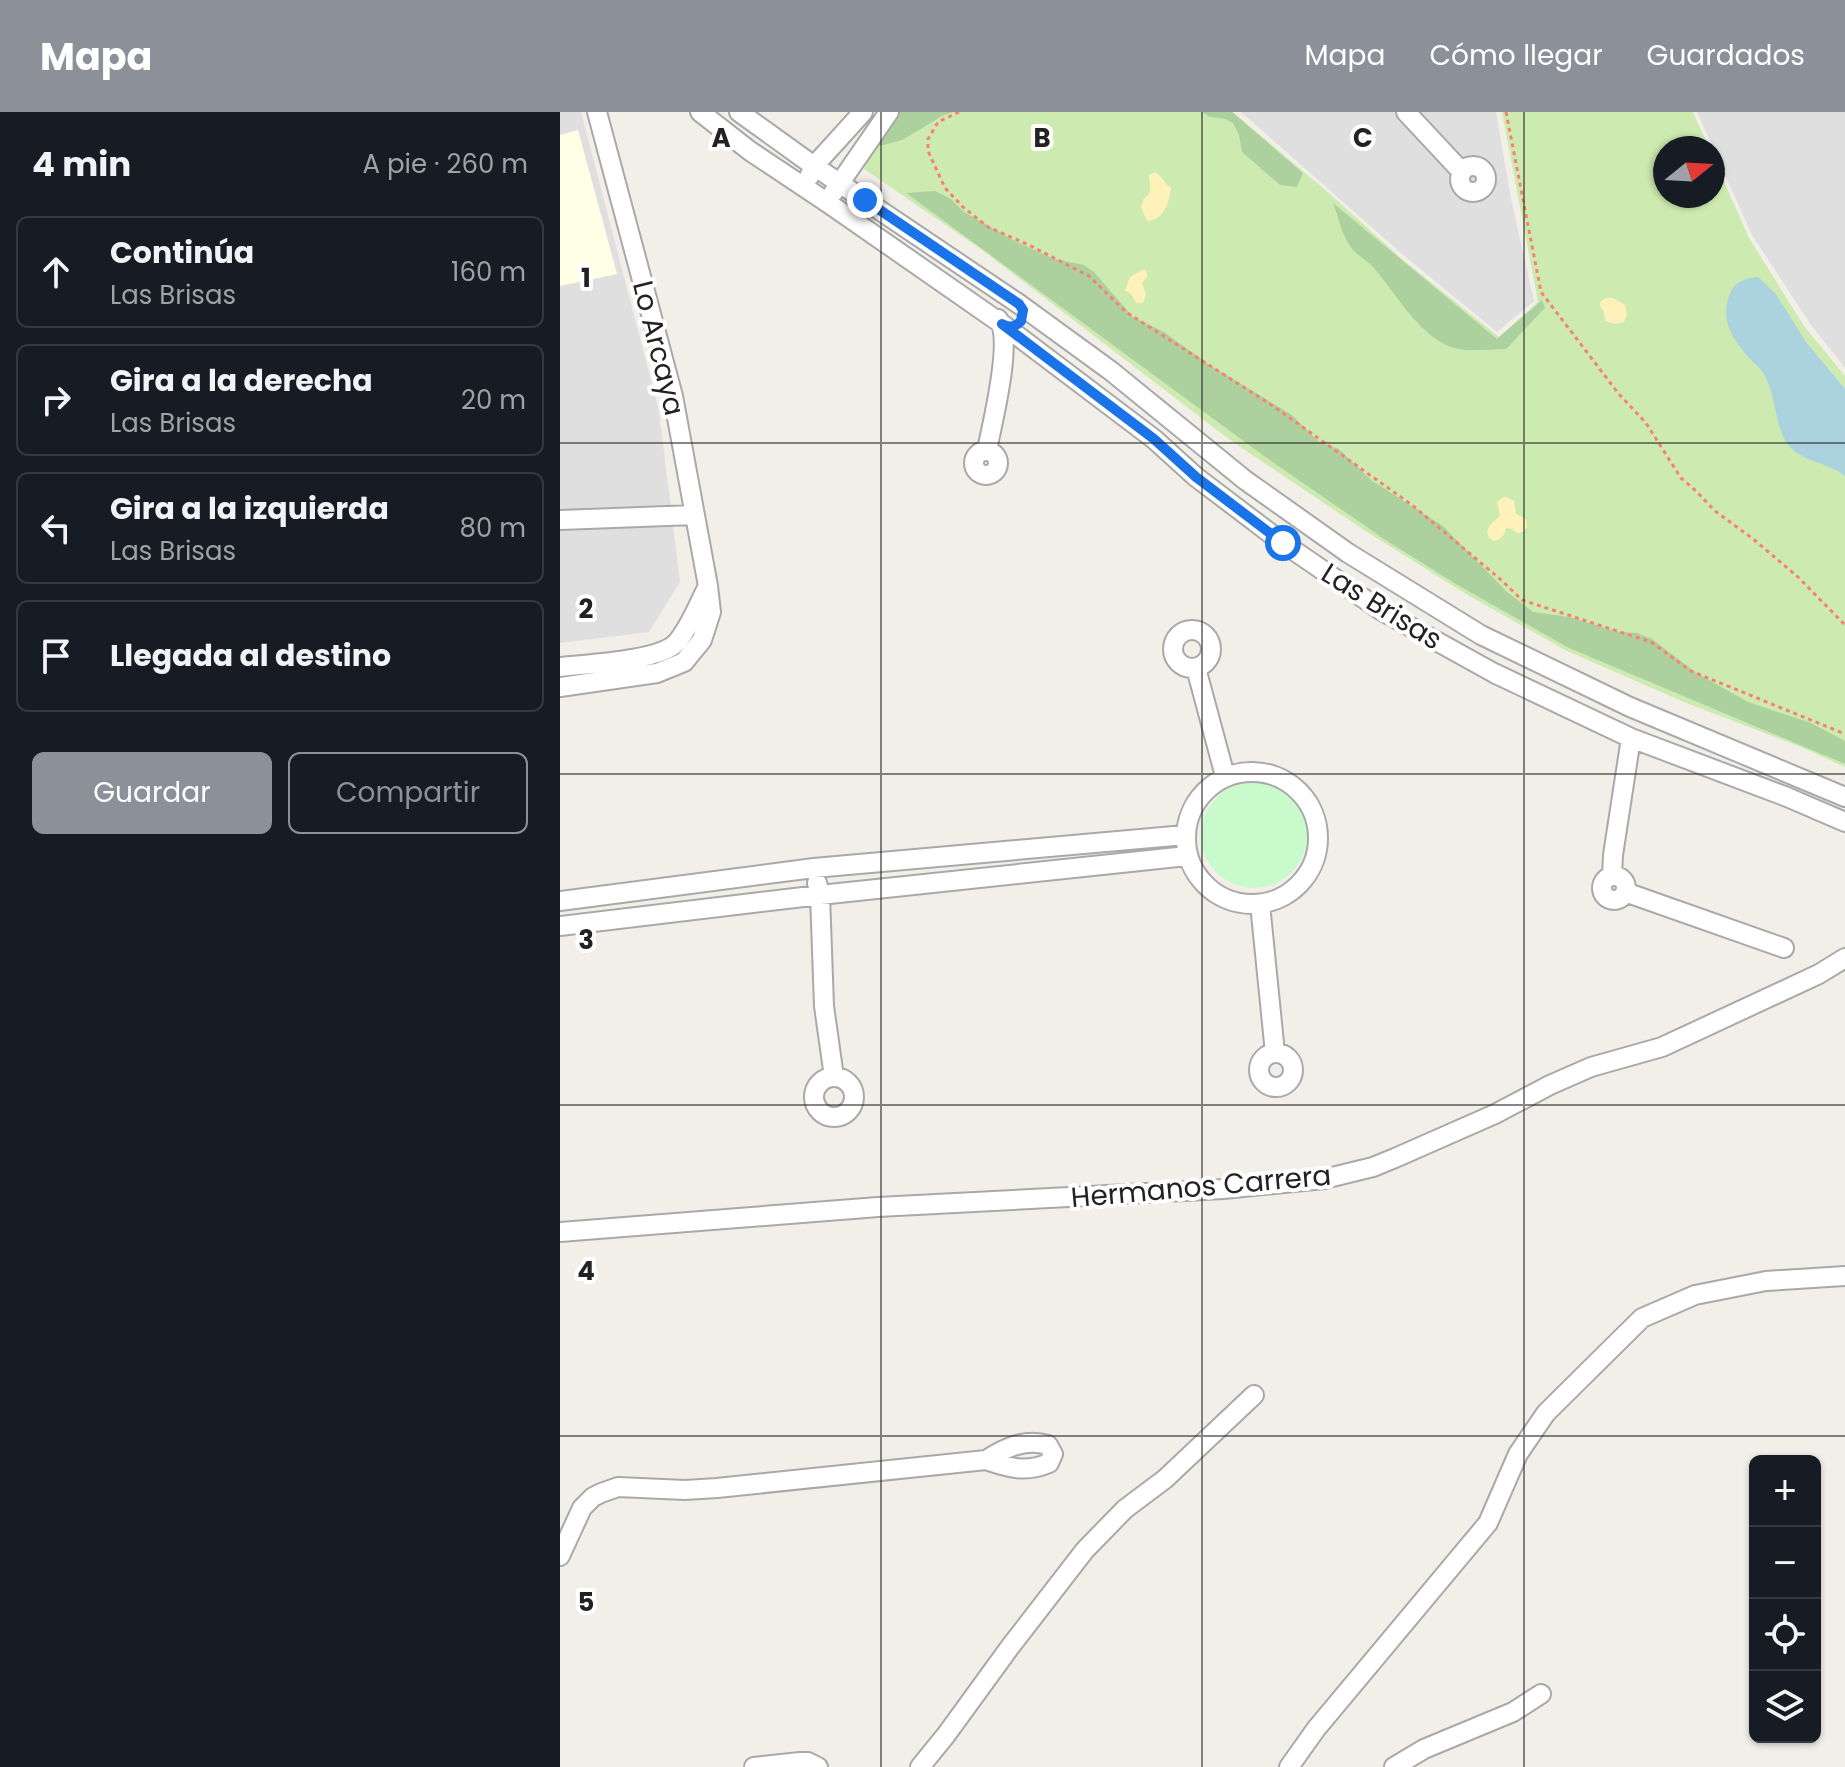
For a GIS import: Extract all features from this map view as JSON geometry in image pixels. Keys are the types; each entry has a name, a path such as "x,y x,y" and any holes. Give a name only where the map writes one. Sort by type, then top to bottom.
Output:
{"street":[{"name":"Lo Arcaya","path":"560,687 657,673 684,662 702,640 711,612 673,396 597,112"},
{"name":"Las Brisas","path":"700,112 750,151 1002,324 1154,439 1196,477 1283,543 1382,611 1494,673 1631,738 1845,822"},
{"name":"Las Brisas","path":"739,112 1019,304 1111,371 1245,480 1348,553 1481,635 1630,707 1845,797"},
{"path":"803,188 814,166 863,112"},
{"path":"828,203 889,112"},
{"path":"1406,112 1462,172"},
{"path":"1002,324 1015,326 1021,321 1023,310 1019,304"},
{"path":"987,450 1001,374 1004,345 1002,324"},
{"path":"560,520 694,515"},
{"path":"560,667 652,656 675,645 708,586"},
{"path":"1196,668 1225,776"},
{"path":"1630,707 1625,723 1631,738 1612,876 1623,880 1625,892 1784,948"},
{"path":"1631,738 1645,733 1652,716"},
{"path":"1248,771 1270,773 1291,783 1307,800 1316,821 1318,843 1313,865 1300,884 1282,898 1260,904 1236,903 1215,894 1198,877 1187,856 1185,835 1191,810 1205,790 1225,776 1248,771"},
{"path":"560,901 814,868 1185,835"},
{"path":"560,926 1187,856"},
{"path":"814,868 820,895 824,1006 834,1077"},
{"path":"1260,904 1275,1053"},
{"name":"Hermanos Carrera","path":"560,1232 878,1207 1238,1188 1324,1179 1373,1167 1405,1154 1591,1067 1662,1047 1819,974 1845,958"},
{"path":"1289,1767 1316,1729 1488,1523 1518,1454 1546,1413 1642,1318 1695,1295 1766,1281 1845,1276"},
{"path":"920,1767 1085,1550 1125,1509 1165,1479 1254,1395"},
{"path":"560,1556 582,1508 593,1497 609,1489 717,1488 986,1460"},
{"path":"1394,1767 1446,1739 1513,1712 1541,1694"},
{"path":"754,1767 800,1762 818,1767"}],"path":[{"path":"959,112 938,122 928,139 928,151 945,188 988,227 1089,276 1126,312 1273,406 1412,505 1522,600 1651,642 1691,671 1845,734"},
{"path":"1506,112 1541,292 1618,393 1646,423 1681,478 1715,511 1798,577 1845,625"}],"shaded area":[{"path":"560,112 581,112 659,411 680,582 649,632 560,643"},
{"path":"1241,112 1496,112 1511,199 1534,301 1497,332 1402,254"},
{"path":"1697,112 1845,112 1845,368 1811,325 1752,235 1725,175 1725,136 1708,136"},
{"path":"578,130 617,274 560,286 560,135"}],"green space":[{"path":"894,112 953,112 902,140 872,148"},
{"path":"896,112 1233,112 1402,259 1499,337 1538,302 1502,112 1693,112 1704,136 1653,136 1653,208 1725,208 1725,184 1749,238 1804,326 1845,376 1845,767 1565,650 1466,594 1367,532 1230,440 982,250 864,169 874,145"},
{"path":"1202,112 1232,112 1303,173 1297,187 1280,185 1242,152 1233,123"},
{"path":"935,191 951,199 964,212 1015,241 1055,259 1084,265 1094,272 1133,317 1164,332 1208,364 1292,415 1319,442 1339,449 1371,480 1443,526 1507,592 1533,612 1570,617 1652,639 1695,672 1748,702 1811,723 1845,741 1845,764 1567,647 1387,541 1264,456 906,193"},
{"path":"1333,203 1497,339 1542,300 1545,308 1506,349 1451,347 1418,323 1374,268 1351,247 1343,234"},
{"path":"1254,782 1274,786 1291,798 1303,815 1307,835 1303,855 1291,872 1274,884 1254,888 1234,884 1217,872 1205,855 1201,835 1205,815 1217,798 1234,786"}],"sand":[{"path":"1155,172 1171,188 1162,214 1147,221 1141,207 1150,191 1149,175"},
{"path":"1146,270 1147,276 1142,283 1146,294 1143,303 1136,303 1125,290 1130,277"},
{"path":"1613,298 1625,305 1627,314 1624,322 1616,324 1605,321 1600,302"},
{"path":"1506,497 1514,501 1516,514 1526,519 1527,527 1517,533 1506,528 1502,537 1494,541 1487,531 1500,516 1497,502"}],"water":[{"path":"1758,277 1776,294 1806,342 1845,389 1845,476 1801,456 1790,447 1781,431 1764,374 1731,332 1726,306 1731,291 1740,282"}],"route":[{"path":"865,200 1019,304 1023,310 1021,321 1015,326 1002,324 1154,439 1196,477 1283,543"}]}
